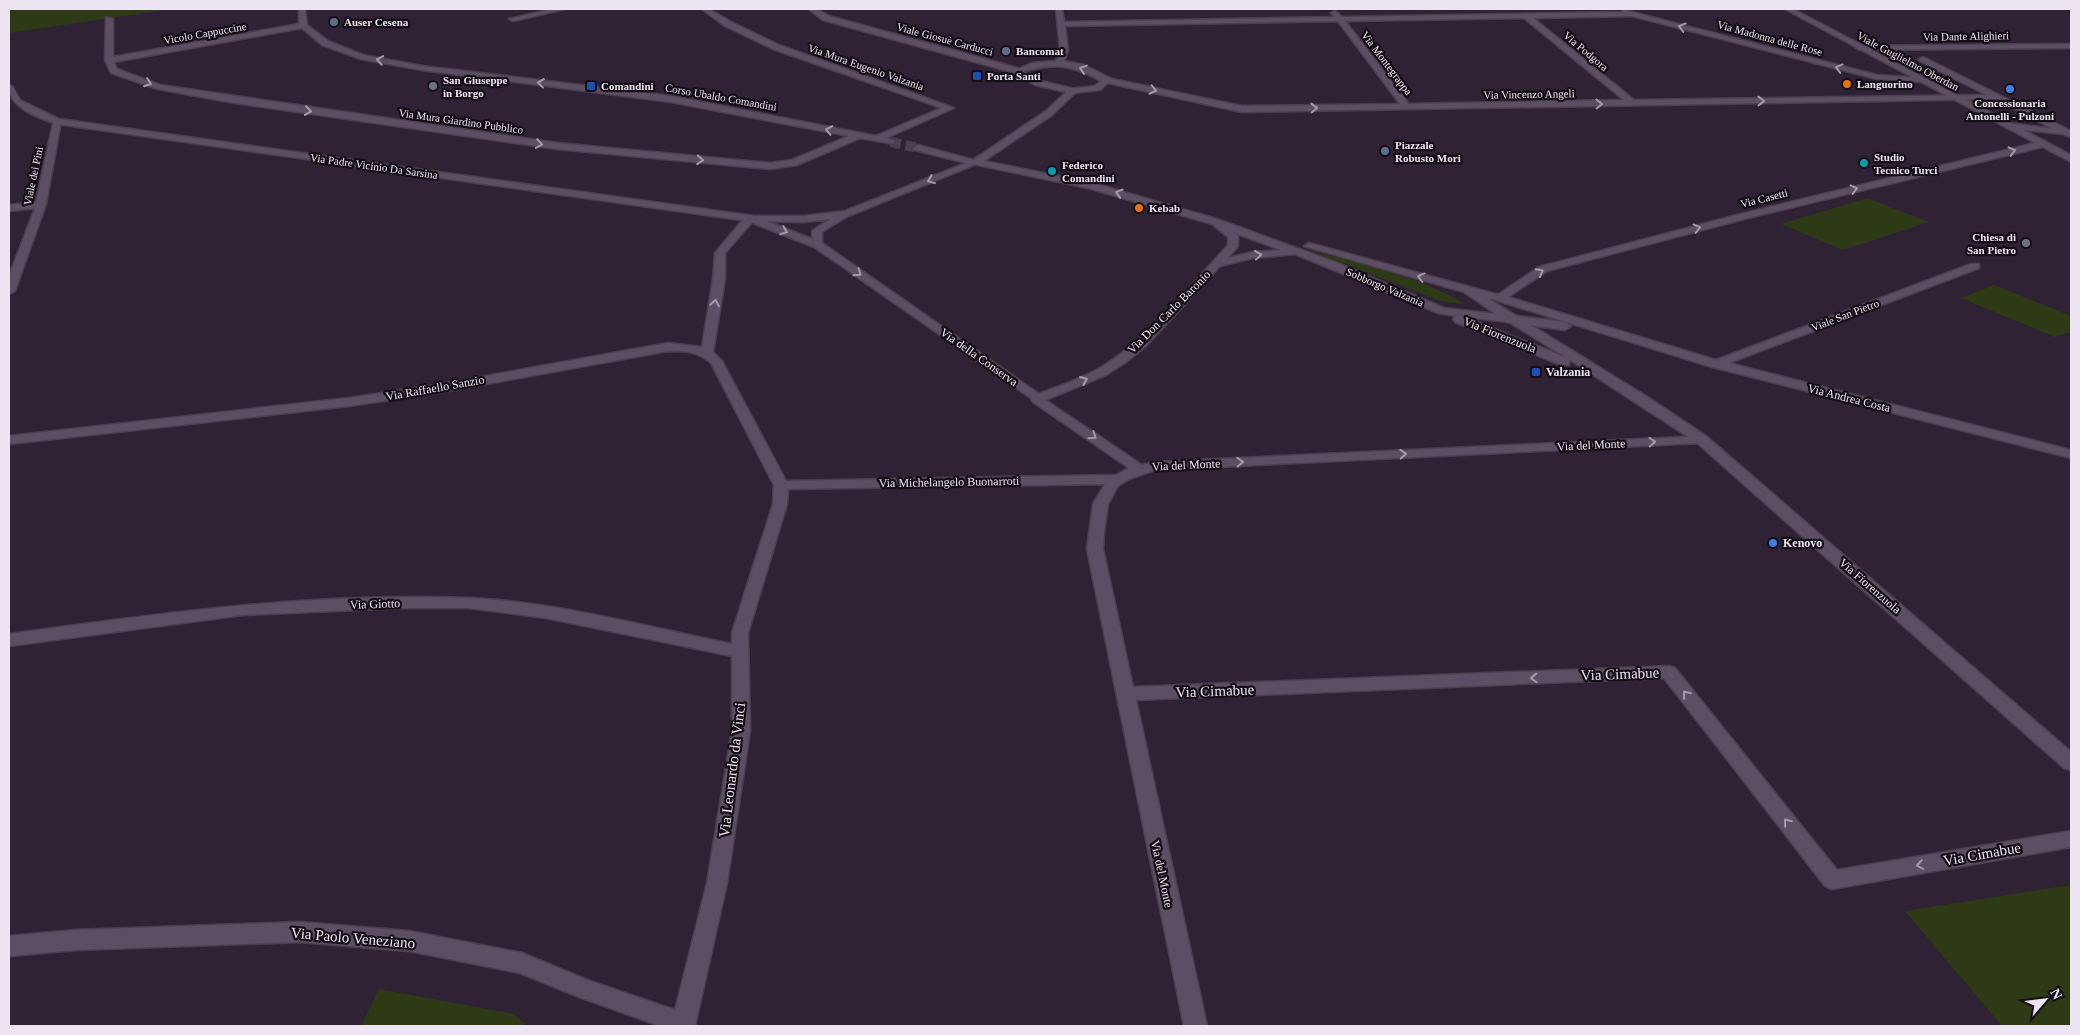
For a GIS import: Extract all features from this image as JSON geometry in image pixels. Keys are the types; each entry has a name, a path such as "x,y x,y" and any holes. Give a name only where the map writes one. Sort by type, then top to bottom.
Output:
{"street":[{"path":"302,9 303,26"},
{"path":"513,19 562,9"},
{"name":"Via Mura Eugenio Valzania","path":"705,9 728,24 776,47 950,108 877,139"},
{"name":"Viale Giosuè Carducci","path":"812,9 826,18 1018,71 1038,82 1072,91"},
{"path":"1058,9 1064,50 1059,63"},
{"name":"Via Montegrappa","path":"1331,9 1407,107"},
{"name":"Via Madonna delle Rose","path":"1613,9 1877,77 1922,80"},
{"name":"Viale Guglielmo Oberdan","path":"1788,9 2071,159"},
{"path":"1061,24 1634,14"},
{"name":"Via Podgora","path":"1526,16 1632,103"},
{"path":"109,19 110,60"},
{"name":"Vicolo Cappuccine","path":"110,60 303,26"},
{"name":"Corso Ubaldo Comandini","path":"303,26 325,43 361,57 422,68 671,99 756,114 891,142"},
{"name":"Via Dante Alighieri","path":"1860,48 2071,46"},
{"path":"1923,59 2071,134"},
{"name":"Via Mura Giardino Pubblico","path":"110,60 114,71 158,87 235,100 557,146 770,166 794,163 857,136"},
{"name":"Via Vincenzo Angeli","path":"1018,71 1034,63 1059,63 1088,70 1105,82 1122,83 1242,109 1995,97"},
{"name":"Via Vincenzo Angeli","path":"1072,91 1096,88 1105,82"},
{"name":"Via Padre Vicinio Da Sarsina","path":"9,88 17,102 57,121 750,218 804,219 847,214"},
{"path":"918,148 976,162 1049,113 1072,91"},
{"name":"Viale dei Pini","path":"9,291 41,204 57,121"},
{"path":"2009,126 2071,134"},
{"name":"Via Casetti","path":"1499,298 1543,269 1741,217 2043,144"},
{"name":"Via Padre Vicinio Da Sarsina","path":"750,218 818,245 817,231 847,214 976,162"},
{"name":"Sobborgo Valzania","path":"976,162 1090,185 1216,222 1499,298"},
{"path":"9,208 41,204"},
{"path":"750,218 720,252 719,279 707,351 716,360 782,485"},
{"name":"Sobborgo Valzania","path":"1216,222 1298,252 1442,311 1509,319"},
{"name":"Via Don Carlo Baronio","path":"1038,398 1102,372 1122,359 1142,342 1219,262 1234,242 1233,236 1216,222"},
{"name":"Via della Conserva","path":"818,245 1139,468"},
{"name":"Via Don Carlo Baronio","path":"1219,262 1253,255 1298,252"},
{"name":"Viale San Pietro","path":"1716,364 1975,266"},
{"name":"Sobborgo Valzania","path":"1468,290 1509,319"},
{"name":"Via Andrea Costa","path":"1499,298 1628,339 1716,364 2071,454"},
{"name":"Via Fiorenzuola","path":"1442,311 1614,383"},
{"name":"Via Andrea Costa","path":"1509,319 1562,326 1628,339"},
{"name":"Via Fiorenzuola","path":"1509,319 1662,411 1701,439 2071,763"},
{"name":"Via Raffaello Sanzio","path":"9,440 349,402 442,388 668,347 689,346 707,351"},
{"name":"Via del Monte","path":"1194,1026 1095,549 1096,517 1102,496 1116,479 1139,468 1155,466 1701,439"},
{"name":"Via Michelangelo Buonarroti","path":"782,485 1116,479"},
{"name":"Via Leonardo da Vinci","path":"684,1025 717,883 741,731 740,633 780,504 782,485"},
{"name":"Via Giotto","path":"9,640 243,609 403,603 469,604 546,612 740,652"},
{"name":"Via Cimabue","path":"1124,694 1669,672 1832,880 2071,839"},
{"name":"Via Paolo Veneziano","path":"9,946 76,940 300,932 409,941 522,963 587,990 684,1025"}],"green space":[{"path":"9,9 172,9 9,33"},
{"path":"1867,198 1929,222 1843,250 1781,224"},
{"path":"1306,249 1408,278 1447,294 1465,304 1441,301"},
{"path":"1994,285 2071,316 2071,332 2055,337 1961,298"},
{"path":"2071,885 2071,1026 2002,1026 1905,911"},
{"path":"379,989 514,1014 527,1026 361,1026"}],"tunnel":[{"path":"891,142 918,148"}],"place":[{"name":"Auser Cesena","path":"334,22"},
{"name":"Bancomat","path":"1006,51"},
{"name":"Porta Santi","path":"977,76"},
{"name":"Languorino","path":"1847,84"},
{"name":"San Giuseppe in Borgo","path":"433,86"},
{"name":"Comandini","path":"591,86"},
{"name":"Concessionaria Antonelli - Pulzoni","path":"2010,89"},
{"name":"Piazzale Robusto Mori","path":"1385,151"},
{"name":"Studio Tecnico Turci","path":"1864,163"},
{"name":"Federico Comandini","path":"1052,171"},
{"name":"Kebab","path":"1139,208"},
{"name":"Chiesa di San Pietro","path":"2026,243"},
{"name":"Valzania","path":"1536,372"},
{"name":"Kenovo","path":"1773,543"}]}
